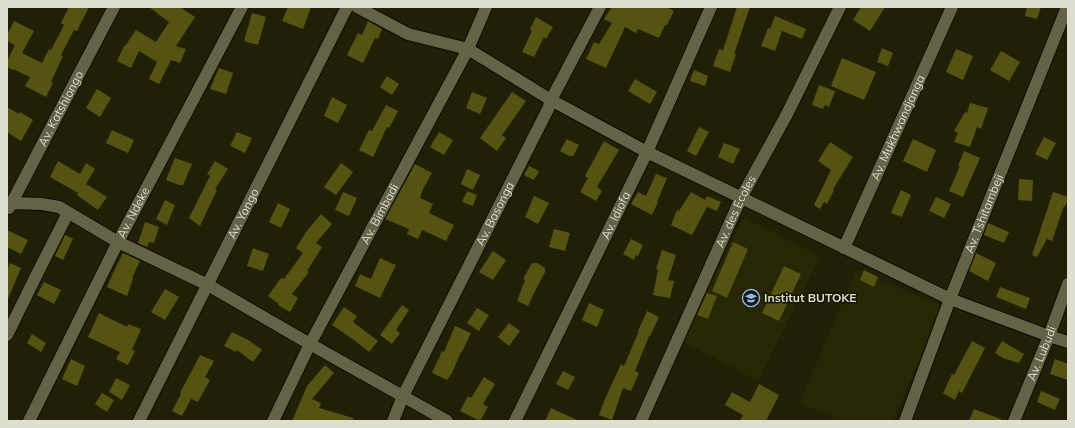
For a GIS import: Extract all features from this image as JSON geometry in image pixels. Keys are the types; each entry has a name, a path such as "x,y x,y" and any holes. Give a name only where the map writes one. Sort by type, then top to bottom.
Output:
{"street":[{"name":"Av. Katshiongo","path":"8,206 114,7"},
{"name":"Av. Ndeke","path":"29,421 118,242 242,7"},
{"name":"Av. Yongo","path":"139,421 347,7"},
{"path":"357,7 408,34 468,49 551,100 647,152 950,299 1068,342"},
{"name":"Av. Bimbadi","path":"273,421 310,344 468,49 486,7"},
{"name":"Av. Basonga","path":"393,421 404,396 548,109 551,100 600,7"},
{"name":"Av. Idiofa","path":"515,421 647,152 711,7"},
{"name":"Av. des Ecoles","path":"641,421 741,198 787,114 840,7"},
{"name":"Av. Mukhwandjanga","path":"844,248 952,7"},
{"name":"Av. Tshitambeji","path":"905,421 950,299 1067,7"},
{"path":"8,206 42,204 59,207 118,242 208,285 447,421"},
{"path":"7,335 68,212"},
{"name":"Av. Lubudi","path":"1014,421 1049,336 1068,284"}],"shaded area":[{"name":"Institut BUTOKE","path":"744,217 821,256 758,381 681,341"},
{"path":"857,269 942,306 893,421 841,421 799,403"}],"building":[{"path":"69,7 89,7 77,31 74,30 61,55 63,56 46,97 25,86 30,77 7,67 7,61 15,45 7,41 7,35 14,21 34,31 22,53 42,63 49,49 51,50 64,25 61,23"},
{"path":"149,7 180,7 195,17 176,46 186,49 180,63 171,60 159,84 149,79 157,62 139,51 131,68 117,61 124,46 136,30 156,42 169,22"},
{"path":"288,7 311,7 303,29 282,21"},
{"path":"612,7 666,7 674,11 659,38 638,29 636,33 625,27 606,68 586,59 594,42 599,44 612,23 604,19"},
{"path":"737,7 750,7 734,54 736,54 730,72 713,66 719,49 723,50"},
{"path":"861,7 885,7 870,31 853,20"},
{"path":"1027,7 1041,7 1037,19 1025,16"},
{"path":"252,13 266,17 258,45 244,41"},
{"path":"775,16 806,29 802,39 782,31 775,51 761,46 768,28 770,29"},
{"path":"536,17 553,27 546,39 544,37 534,57 522,52 532,31 530,29"},
{"path":"368,21 382,29 378,39 375,38 363,63 347,55 358,33 362,35"},
{"path":"882,48 893,53 888,66 877,62"},
{"path":"956,49 973,56 963,80 946,72"},
{"path":"1001,51 1020,62 1009,81 990,70"},
{"path":"842,58 876,72 864,100 831,86"},
{"path":"219,68 233,73 226,94 210,89"},
{"path":"694,70 708,76 705,86 690,81"},
{"path":"387,76 399,84 392,95 380,87"},
{"path":"635,79 657,92 650,104 628,91"},
{"path":"819,85 835,91 829,107 825,105 823,109 812,105"},
{"path":"97,89 111,98 100,117 86,108"},
{"path":"472,92 487,98 480,114 466,108"},
{"path":"512,92 526,101 502,135 506,138 497,151 480,138"},
{"path":"332,97 347,105 338,123 324,116"},
{"path":"970,103 988,108 981,129 977,127 970,147 954,142 958,133 954,131 965,112 967,113"},
{"path":"386,105 398,111 389,128 387,127 373,157 359,150 369,130 372,131"},
{"path":"7,107 19,114 20,112 33,120 21,141 7,132"},
{"path":"699,127 709,132 696,156 687,151"},
{"path":"112,130 134,140 128,153 106,143"},
{"path":"237,132 252,138 245,153 230,146"},
{"path":"439,132 453,140 444,155 430,147"},
{"path":"1044,137 1056,143 1047,160 1035,154"},
{"path":"567,139 579,145 573,156 569,156 560,151"},
{"path":"913,139 936,150 927,172 903,161"},
{"path":"604,141 619,150 597,187 602,191 596,201 580,192 588,178 585,176"},
{"path":"830,142 853,157 833,189 834,190 827,204 824,202 820,209 814,205 831,170 818,161"},
{"path":"724,143 740,149 733,164 718,157"},
{"path":"964,151 980,158 963,197 949,191 960,166 958,166"},
{"path":"175,158 192,164 183,185 166,180"},
{"path":"58,161 80,174 86,163 95,169 86,184 107,197 98,210 77,195 78,193 50,177"},
{"path":"215,161 228,169 215,189 217,190 200,226 189,218 210,176 207,174"},
{"path":"341,163 353,172 336,195 324,187"},
{"path":"415,164 432,173 420,198 433,204 429,213 454,225 446,241 422,230 418,239 407,234 409,229 385,219"},
{"path":"529,166 539,171 534,180 524,175"},
{"path":"467,169 480,175 473,190 461,184"},
{"path":"656,174 667,178 652,215 631,204 638,192 646,196"},
{"path":"1019,179 1033,180 1032,201 1018,200"},
{"path":"901,190 911,195 902,217 891,213"},
{"path":"467,191 477,195 473,206 462,202"},
{"path":"343,192 357,198 349,216 335,210"},
{"path":"691,192 705,200 707,196 721,202 717,211 707,207 692,235 671,225 677,210 679,211"},
{"path":"1053,192 1068,197 1068,200 1065,207 1064,206 1052,241 1047,239 1037,257 1032,255"},
{"path":"534,196 549,203 538,224 525,217"},
{"path":"936,197 951,204 944,218 929,211"},
{"path":"165,200 175,205 167,225 156,219"},
{"path":"278,203 290,209 281,228 269,222"},
{"path":"321,214 332,224 316,243 322,247 307,271 309,272 292,294 298,298 290,312 278,305 279,304 268,296 281,278 284,279 303,253 296,248 306,232"},
{"path":"145,222 159,227 154,243 149,242 147,247 138,243"},
{"path":"988,223 1009,232 1004,243 984,235"},
{"path":"554,229 570,233 565,251 549,247"},
{"path":"7,230 28,240 21,254 7,247"},
{"path":"65,235 73,239 63,260 55,256"},
{"path":"631,239 643,245 638,256 636,255 634,260 623,254"},
{"path":"733,242 748,249 727,298 712,291"},
{"path":"253,248 269,254 263,271 247,266"},
{"path":"662,250 676,255 668,280 674,281 670,298 653,295 658,270 656,269"},
{"path":"493,251 506,260 493,280 479,272"},
{"path":"123,253 140,261 132,278 133,279 127,296 107,287"},
{"path":"976,253 996,263 988,281 969,271"},
{"path":"380,258 396,265 380,298 355,286 360,274 371,279"},
{"path":"10,263 21,268 7,301 7,270"},
{"path":"532,263 537,263 545,268 545,272 528,306 517,301 525,280 523,279"},
{"path":"784,266 801,274 779,321 762,313"},
{"path":"864,270 878,277 874,287 860,280"},
{"path":"44,282 61,290 54,304 37,295"},
{"path":"1000,287 1030,298 1026,309 996,297"},
{"path":"165,289 179,297 165,320 151,312"},
{"path":"707,293 717,296 708,319 697,315"},
{"path":"589,303 604,310 597,327 582,320"},
{"path":"402,305 409,310 396,330 400,333 392,344 380,335"},
{"path":"344,307 357,316 353,322 378,341 369,352 332,325"},
{"path":"477,308 489,315 479,331 467,323"},
{"path":"647,311 659,317 649,336 635,371 639,373 631,391 623,388 612,420 599,415 621,364 624,366"},
{"path":"99,313 127,327 128,324 141,329 132,350 135,351 128,365 116,359 120,352 88,337"},
{"path":"509,323 520,331 509,346 498,337"},
{"path":"455,326 471,333 452,373 447,380 432,373 442,351 444,352"},
{"path":"232,332 250,341 262,350 253,362 237,350 236,352 224,346"},
{"path":"32,334 46,343 41,352 27,343"},
{"path":"972,341 985,348 962,393 959,391 955,400 943,393 952,374 954,375"},
{"path":"1002,341 1024,354 1019,363 1003,358 995,353"},
{"path":"200,355 214,361 205,377 210,380 198,402 191,399 182,416 172,411"},
{"path":"71,359 85,366 77,386 62,379"},
{"path":"1055,359 1068,364 1068,380 1050,374"},
{"path":"325,365 334,373 312,399 321,403 319,408 353,418 353,421 292,421 307,386"},
{"path":"563,371 575,377 568,390 556,384"},
{"path":"484,377 495,384 483,404 488,407 480,421 460,411 468,396 471,398"},
{"path":"116,378 130,385 122,400 109,392"},
{"path":"759,384 779,395 766,421 740,421 743,415 725,405 732,392 750,402"},
{"path":"1041,391 1060,399 1055,410 1037,402"},
{"path":"102,393 114,400 107,412 95,404"},
{"path":"551,408 579,421 545,421"},
{"path":"974,409 1003,420 1003,421 969,421"}],"place":[{"name":"Institut BUTOKE","path":"751,298"}]}
